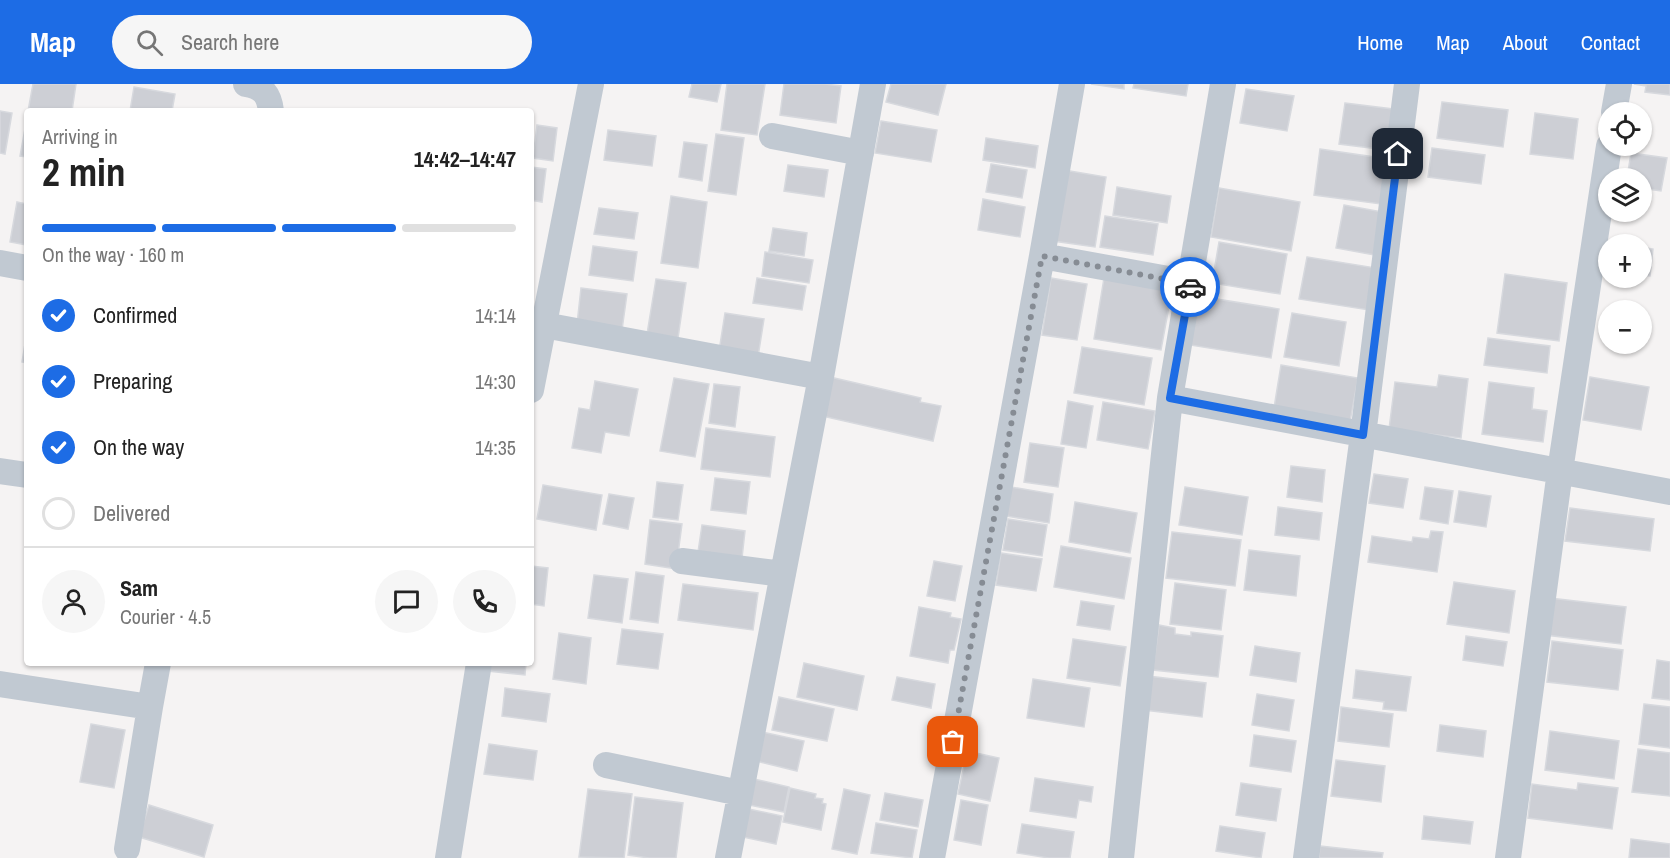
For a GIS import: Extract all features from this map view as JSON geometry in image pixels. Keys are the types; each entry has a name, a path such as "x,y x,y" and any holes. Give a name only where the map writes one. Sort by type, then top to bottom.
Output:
{"street":[{"path":"246,84 263,90 269,98 271,108"},
{"path":"534,375 591,84"},
{"path":"728,858 821,377 873,84"},
{"path":"932,858 1072,84"},
{"path":"1121,858 1170,398 1223,84"},
{"path":"1306,858 1407,84"},
{"path":"1616,102 1619,84"},
{"path":"772,136 861,153"},
{"path":"1508,858 1560,471 1607,156"},
{"path":"1042,256 1190,284"},
{"path":"0,263 24,267"},
{"path":"544,325 821,377"},
{"path":"1170,398 1670,492"},
{"path":"0,471 24,475"},
{"path":"682,561 783,574"},
{"path":"127,849 157,666"},
{"path":"448,858 479,666"},
{"path":"0,684 150,707"},
{"path":"606,765 740,793"}],"building":[{"path":"33,84 76,84 72,108 29,108"},
{"path":"692,84 721,84 717,102 689,97"},
{"path":"727,84 765,84 757,135 721,130"},
{"path":"784,84 841,86 836,123 780,115"},
{"path":"891,84 946,84 938,115 886,102"},
{"path":"1091,84 1124,84 1124,89"},
{"path":"1134,84 1188,84 1186,96 1133,88"},
{"path":"1634,84 1670,84 1670,95 1645,92 1646,86"},
{"path":"134,87 175,94 173,108 130,108"},
{"path":"1246,89 1294,96 1287,131 1240,123"},
{"path":"1442,102 1508,110 1503,147 1437,138"},
{"path":"1345,103 1393,109 1386,150 1339,144"},
{"path":"0,111 12,113 5,154 0,153"},
{"path":"1535,113 1578,119 1573,159 1530,154"},
{"path":"881,121 937,130 931,162 875,153"},
{"path":"537,125 557,128 553,161 534,158"},
{"path":"608,130 656,136 652,166 604,160"},
{"path":"24,134 24,157 20,156"},
{"path":"716,134 744,138 736,195 708,191"},
{"path":"986,138 1038,146 1035,168 983,160"},
{"path":"684,142 707,145 702,181 679,177"},
{"path":"1432,148 1485,155 1481,184 1428,177"},
{"path":"1320,149 1388,159 1381,204 1314,195"},
{"path":"1631,156 1667,158 1661,191 1652,190 1652,168 1629,168"},
{"path":"991,164 1027,170 1022,198 986,192"},
{"path":"788,165 828,170 824,197 784,191"},
{"path":"534,167 546,169 542,202 534,201"},
{"path":"1064,170 1106,177 1095,247 1053,241"},
{"path":"1117,187 1171,196 1167,223 1113,215"},
{"path":"1219,188 1300,202 1291,251 1211,237"},
{"path":"671,196 707,202 698,268 661,263"},
{"path":"983,199 1025,207 1020,237 978,230"},
{"path":"17,202 24,203 24,244 10,242"},
{"path":"1344,205 1388,213 1380,256 1336,248"},
{"path":"599,208 638,213 634,239 594,234"},
{"path":"1105,216 1158,224 1153,255 1100,247"},
{"path":"773,228 807,233 804,256 769,251"},
{"path":"1219,242 1287,254 1280,294 1212,283"},
{"path":"593,246 637,252 633,281 589,275"},
{"path":"765,252 813,260 809,283 762,276"},
{"path":"1307,257 1376,268 1369,310 1299,299"},
{"path":"1505,274 1567,283 1559,341 1497,333"},
{"path":"757,278 806,286 802,310 753,303"},
{"path":"1051,278 1087,284 1077,340 1042,335"},
{"path":"1104,278 1172,290 1161,350 1094,339"},
{"path":"656,279 686,283 678,338 647,334"},
{"path":"581,288 627,294 622,330 577,324"},
{"path":"1198,296 1279,309 1271,358 1190,345"},
{"path":"725,313 764,319 758,357 719,351"},
{"path":"1292,313 1346,322 1339,366 1284,357"},
{"path":"1488,338 1550,346 1547,373 1484,365"},
{"path":"1082,347 1152,358 1144,405 1074,393"},
{"path":"1281,365 1358,378 1349,427 1273,414"},
{"path":"1439,375 1468,379 1461,438 1389,429 1395,382 1437,387"},
{"path":"830,377 921,398 920,402 941,406 933,441 822,416"},
{"path":"1590,377 1649,387 1641,430 1583,420"},
{"path":"674,378 709,384 695,457 660,451"},
{"path":"595,381 638,389 629,436 605,432 601,453 572,448 579,408 590,410"},
{"path":"1489,382 1534,388 1532,409 1547,411 1543,442 1482,434"},
{"path":"714,384 740,387 735,427 709,423"},
{"path":"1068,401 1093,406 1086,448 1061,444"},
{"path":"1103,402 1155,411 1148,449 1097,440"},
{"path":"706,428 775,437 770,477 701,469"},
{"path":"1030,443 1064,448 1058,487 1024,482"},
{"path":"1291,466 1325,470 1322,502 1287,497"},
{"path":"1374,474 1408,479 1403,508 1369,503"},
{"path":"715,478 750,482 746,514 711,510"},
{"path":"657,482 683,485 678,520 653,517"},
{"path":"543,485 602,495 596,530 537,519"},
{"path":"1011,487 1053,494 1049,523 1006,516"},
{"path":"1185,487 1248,497 1242,535 1179,525"},
{"path":"1425,487 1453,491 1448,524 1420,519"},
{"path":"1459,491 1491,496 1486,527 1454,522"},
{"path":"609,494 634,498 628,529 603,524"},
{"path":"1075,502 1137,513 1130,553 1069,542"},
{"path":"1278,507 1322,513 1319,540 1275,535"},
{"path":"1570,508 1654,519 1650,551 1565,541"},
{"path":"1008,519 1047,525 1042,556 1003,550"},
{"path":"650,520 682,524 676,569 645,564"},
{"path":"702,525 745,531 742,558 698,552"},
{"path":"1431,531 1443,532 1437,572 1368,562 1372,536 1412,542 1413,537 1429,539"},
{"path":"1172,532 1241,540 1235,586 1166,578"},
{"path":"1061,546 1131,558 1124,599 1054,587"},
{"path":"1249,550 1300,556 1296,596 1244,590"},
{"path":"1001,553 1042,559 1036,591 996,585"},
{"path":"934,561 962,566 955,601 927,596"},
{"path":"534,566 548,568 544,606 534,604"},
{"path":"636,572 664,576 658,623 630,619"},
{"path":"594,575 628,579 622,623 588,618"},
{"path":"1454,582 1515,591 1509,633 1447,624"},
{"path":"1175,583 1226,590 1221,630 1170,624"},
{"path":"683,584 758,593 753,630 678,620"},
{"path":"1550,598 1626,607 1621,644 1545,635"},
{"path":"1081,601 1114,606 1110,630 1077,625"},
{"path":"919,607 951,613 950,617 961,619 954,650 950,650 948,663 910,656"},
{"path":"1159,625 1175,628 1175,634 1191,636 1191,632 1223,636 1218,677 1153,670"},
{"path":"622,629 663,634 658,669 617,664"},
{"path":"559,633 591,638 586,684 553,679"},
{"path":"1466,636 1507,642 1503,666 1463,660"},
{"path":"1073,639 1126,647 1120,686 1067,678"},
{"path":"1552,641 1623,650 1618,690 1547,682"},
{"path":"1255,646 1300,653 1296,682 1250,675"},
{"path":"1657,660 1670,662 1670,700 1652,698"},
{"path":"804,663 864,676 857,710 797,697"},
{"path":"489,666 526,666 525,675 488,671"},
{"path":"1356,670 1411,677 1406,711 1383,709 1384,702 1353,698"},
{"path":"1148,676 1206,683 1202,717 1144,710"},
{"path":"897,677 935,684 931,708 892,700"},
{"path":"1033,679 1090,688 1084,727 1027,718"},
{"path":"505,688 550,694 546,722 502,716"},
{"path":"1257,694 1294,700 1289,731 1252,725"},
{"path":"779,697 834,709 827,741 772,730"},
{"path":"1644,704 1670,707 1670,748 1639,744"},
{"path":"1341,707 1393,714 1389,747 1338,741"},
{"path":"91,724 125,730 114,788 80,782"},
{"path":"1440,725 1486,731 1483,757 1437,751"},
{"path":"1550,731 1619,741 1614,779 1545,770"},
{"path":"762,732 804,741 797,771 756,761"},
{"path":"1254,735 1296,741 1291,772 1250,766"},
{"path":"489,744 537,751 533,780 484,774"},
{"path":"1638,749 1670,753 1670,796 1632,792"},
{"path":"967,751 999,758 990,801 958,794"},
{"path":"1336,760 1385,766 1381,802 1331,796"},
{"path":"1035,778 1093,787 1091,802 1079,800 1076,818 1030,811"},
{"path":"754,779 789,787 784,812 749,805"},
{"path":"1241,783 1281,789 1276,821 1236,815"},
{"path":"1578,783 1618,788 1612,829 1528,818 1532,784 1577,790"},
{"path":"790,788 816,794 815,798 823,799 822,803 826,804 821,830 783,822"},
{"path":"588,789 632,794 624,858 579,857"},
{"path":"844,789 870,795 857,854 832,849"},
{"path":"885,793 923,800 918,827 880,820"},
{"path":"635,797 683,803 676,858 628,855"},
{"path":"961,800 988,805 981,845 954,840"},
{"path":"149,805 213,825 204,857 139,837"},
{"path":"744,808 782,816 776,844 738,836"},
{"path":"1424,816 1473,822 1470,844 1422,839"},
{"path":"876,823 917,830 912,858 871,853"},
{"path":"1022,824 1074,832 1070,858 1049,858 1017,853"},
{"path":"1220,826 1265,833 1261,858 1216,851"},
{"path":"1631,839 1670,844 1670,858 1629,858"},
{"path":"1320,846 1383,853 1382,858 1319,858"}],"way so far":[{"path":"953,742 1042,256 1190,284 1190,287"}],"route":[{"path":"1190,287 1170,398 1363,435 1398,154"}]}
